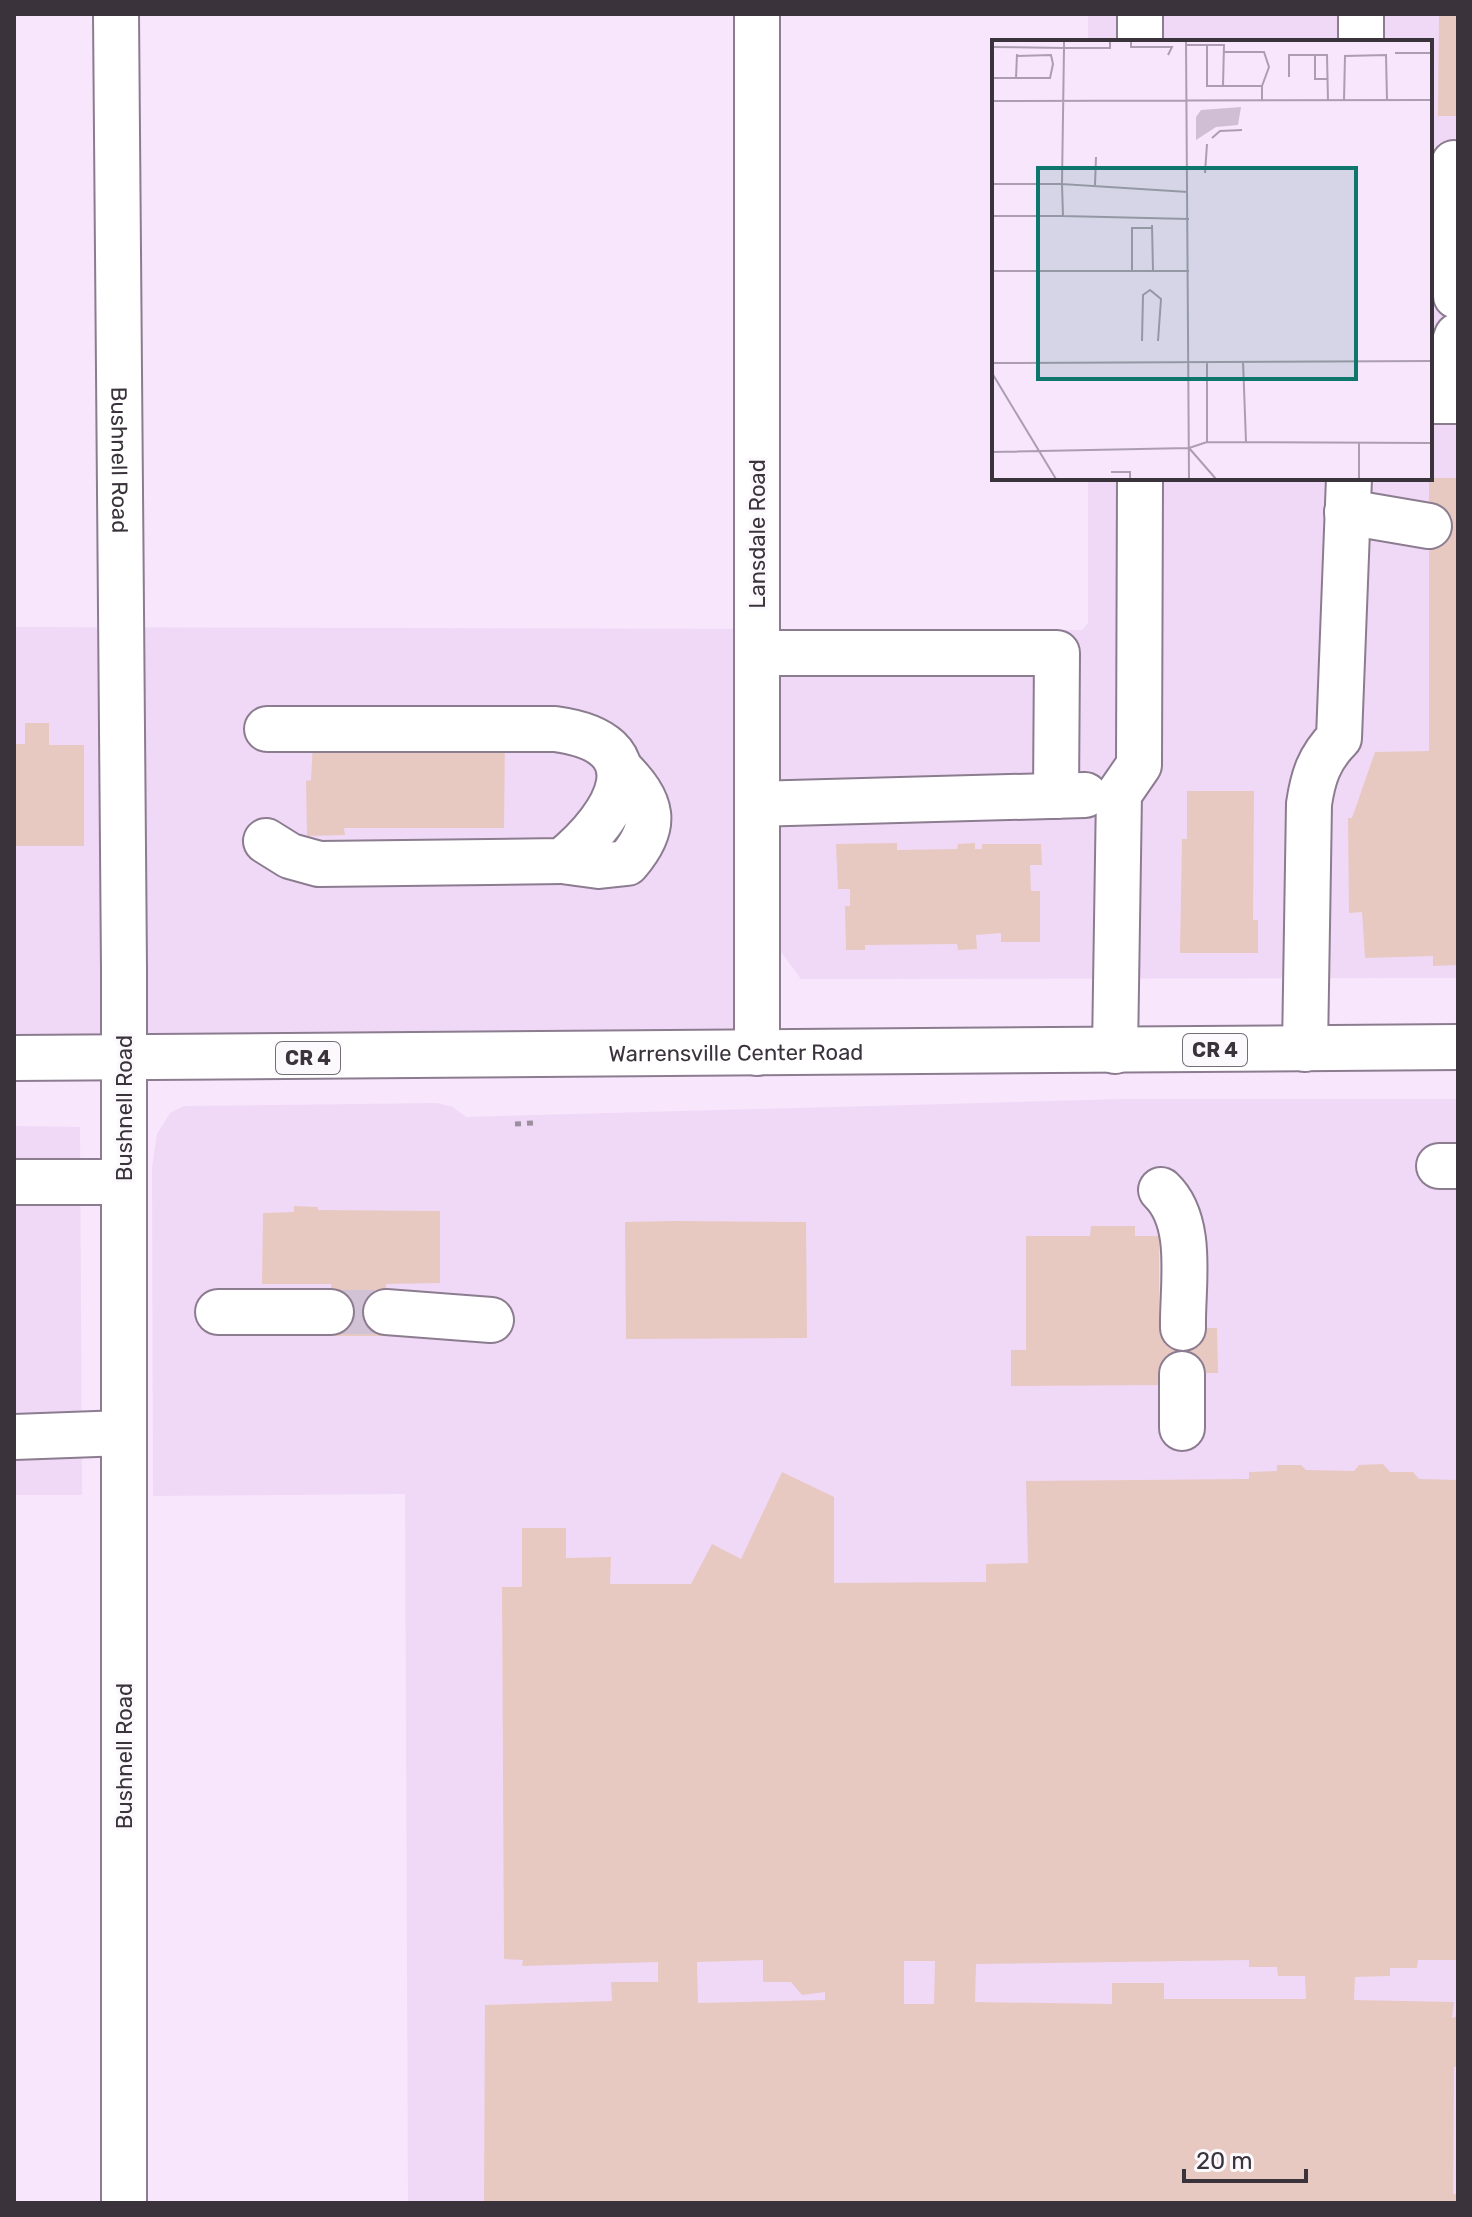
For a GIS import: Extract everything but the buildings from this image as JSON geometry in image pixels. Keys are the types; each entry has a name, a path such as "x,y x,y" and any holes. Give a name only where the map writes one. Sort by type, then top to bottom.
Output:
{"street":[{"name":"Bushnell Road","path":"116,14 124,1059 124,2203"},
{"name":"Lansdale Road","path":"757,14 757,1053"},
{"path":"1140,14 1140,40"},
{"path":"1361,14 1361,40"},
{"path":"1447,163 1447,333"},
{"path":"1432,401 1458,401"},
{"path":"1115,1051 1119,794 1139,765 1140,480"},
{"path":"1305,1049 1309,804 1312,782 1321,759 1339,738 1348,495 1429,526"},
{"path":"757,653 1057,653 1056,796"},
{"path":"266,841 290,856 319,864 562,861 598,826 615,798 619,768 610,748 598,740 584,733 555,729 267,729"},
{"path":"757,804 1119,794"},
{"name":"Warrensville Center Road","path":"14,1058 1458,1047"},
{"path":"14,1182 124,1182"},
{"path":"1161,1190 1173,1202 1182,1229 1183,1328"},
{"path":"218,1312 331,1312"},
{"path":"386,1312 491,1320"},
{"path":"1182,1374 1182,1428"},
{"path":"14,1437 124,1433"}],"path":[{"path":"515,1124 534,1123"}],"shaded area":[{"path":"1088,14 1458,14 1458,978 801,979 778,948 780,631 1082,630 1088,623 1088,480 1432,480 1432,40 1088,40"},
{"path":"14,627 757,629 757,1053 14,1056"},
{"path":"1124,1099 1458,1099 1458,2203 408,2203 405,1494 153,1496 152,1167 157,1134 170,1113 184,1106 437,1103 453,1107 466,1117"},
{"path":"14,1126 80,1127 82,1495 14,1495"}],"tunnel":[{"path":"331,1312 386,1312"}]}
